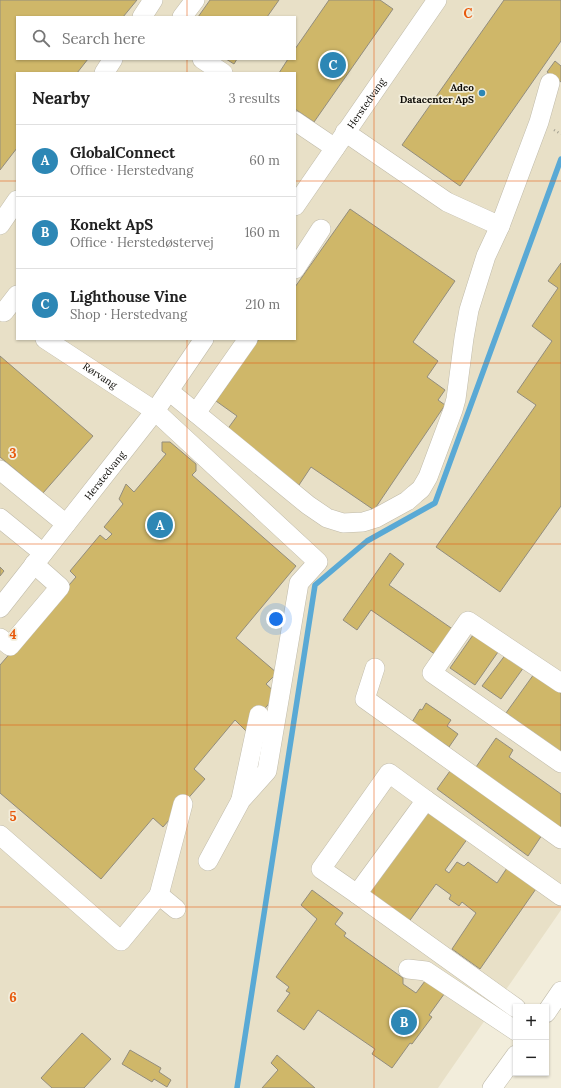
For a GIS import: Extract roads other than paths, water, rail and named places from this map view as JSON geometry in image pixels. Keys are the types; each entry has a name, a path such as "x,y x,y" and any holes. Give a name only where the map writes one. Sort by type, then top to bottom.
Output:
{"street":[{"path":"143,16 153,0"},
{"path":"183,16 195,0"},
{"name":"Herstedvang","path":"296,205 437,0"},
{"path":"105,72 112,60"},
{"path":"204,60 222,72"},
{"path":"169,391 308,505 327,518 343,523 363,522 376,518 415,494 428,477 454,410 469,310 486,256 500,226 539,122 550,83"},
{"path":"296,121 340,140 447,202 500,226"},
{"path":"0,225 16,201"},
{"path":"296,268 322,229"},
{"path":"7,314 16,297"},
{"name":"Rørvang","path":"47,340 155,412 318,562 299,583 267,771 241,800"},
{"name":"Herstedvang","path":"0,608 155,412 203,340"},
{"path":"196,413 247,340"},
{"path":"0,470 66,524"},
{"path":"0,518 39,558 60,587 10,646 0,638"},
{"path":"561,683 468,621 432,673 561,763"},
{"path":"375,668 365,698 561,839"},
{"path":"208,861 241,800 260,715"},
{"path":"513,1006 321,869 389,774 561,896"},
{"path":"357,894 426,800"},
{"path":"0,835 121,940 159,896 183,804"},
{"path":"159,896 176,909"},
{"path":"408,969 426,971 513,1029"},
{"path":"549,1009 561,991"},
{"path":"492,1088 513,1059"}],"waterway":[{"path":"237,1088 315,585 367,541 435,503 561,159"}],"place":[{"name":"Lighthouse Vine","path":"333,65"},
{"name":"Adeo Datacenter ApS","path":"482,93"},
{"name":"GlobalConnect","path":"160,525"},
{"name":"Konekt ApS","path":"404,1022"}]}
